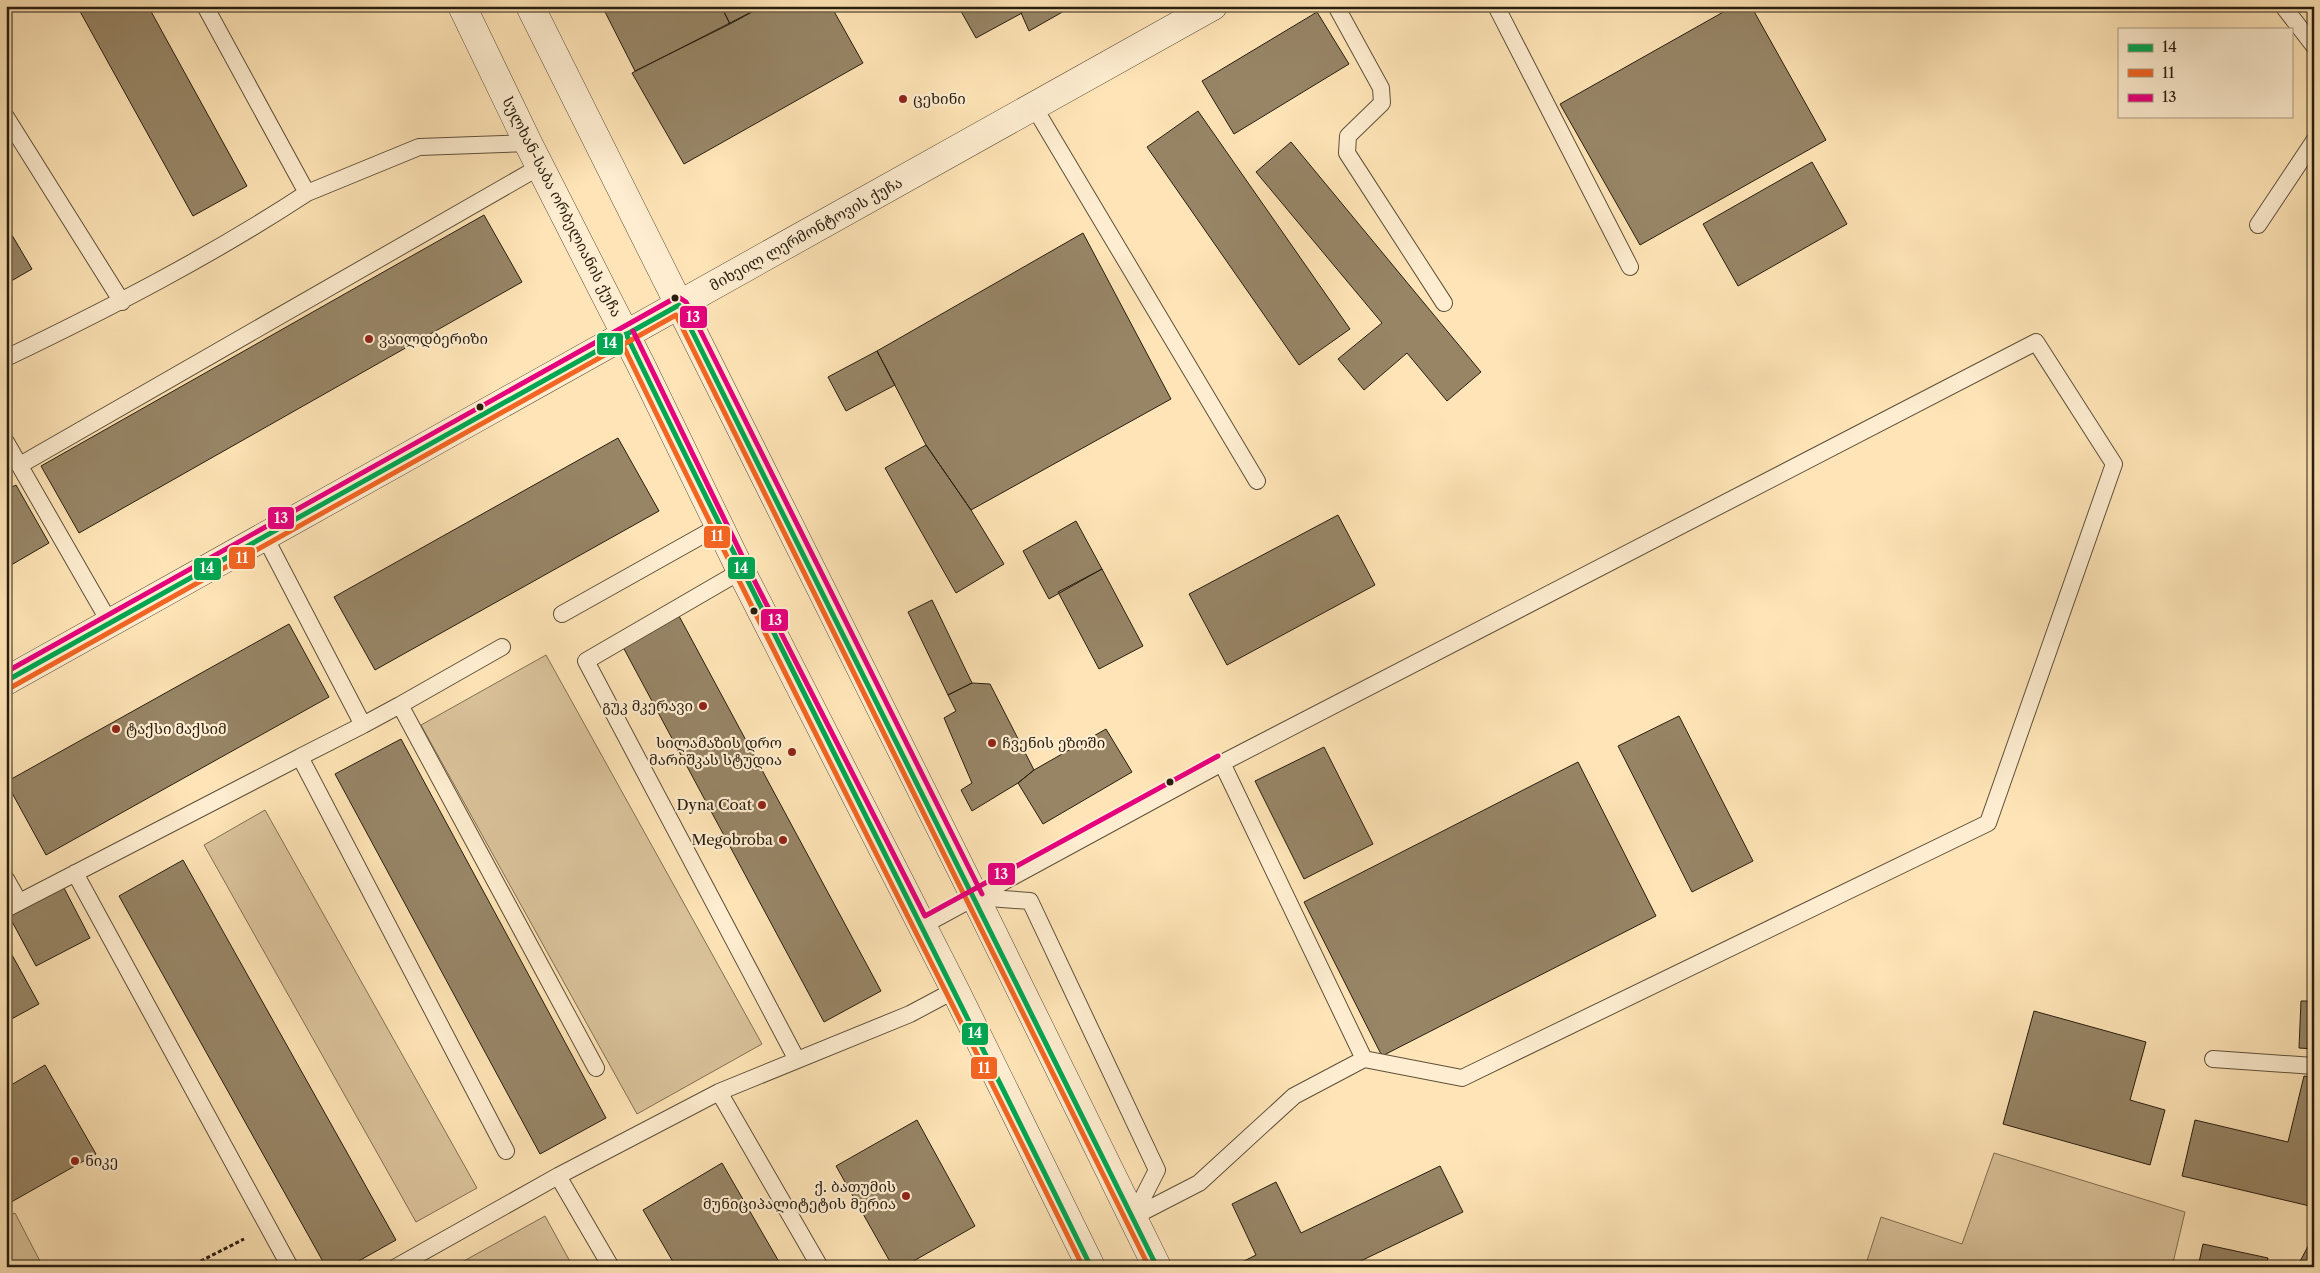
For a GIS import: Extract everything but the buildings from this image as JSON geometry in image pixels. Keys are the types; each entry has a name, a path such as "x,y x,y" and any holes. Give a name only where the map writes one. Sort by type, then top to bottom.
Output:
{"street":[{"name":"სულხან-საბა ორბელიანის ქუჩა","path":"462,6 534,154 626,334 741,571 955,990 1091,1267"},
{"path":"530,6 975,897 1156,1267"},
{"name":"მიხეილ ლერმონტოვის ქუჩა","path":"6,681 1213,6"}],"lane":[{"path":"206,6 307,193"},
{"path":"1336,6 1381,88 1382,103 1348,136 1348,153 1444,303"},
{"path":"1496,6 1630,267"},
{"path":"2283,6 2314,46"},
{"path":"1034,107 1257,481"},
{"path":"6,117 122,302"},
{"path":"2258,225 2314,141"},
{"path":"6,358 122,302 248,231 307,193 419,147 534,154"},
{"path":"20,465 534,154"},
{"path":"922,926 1222,763 2036,342 2114,464 1988,823 1462,1078 1364,1059 1294,1096 1199,1183 1133,1217"},
{"path":"6,442 110,623"},
{"path":"562,614 719,526"},
{"path":"265,537 363,725"},
{"path":"741,571 586,661 796,1060"},
{"path":"6,879 13,906 363,725 502,647"},
{"path":"400,705 596,1068"},
{"path":"300,757 506,1151"},
{"path":"1222,763 1364,1059"},
{"path":"75,873 290,1267"},
{"path":"975,897 1030,901 1157,1170 1133,1217"},
{"path":"396,1267 558,1176 719,1092 910,1014 955,990"},
{"path":"2213,1058 2314,1066"},
{"path":"719,1092 820,1267"},
{"path":"558,1176 611,1267"}],"path":[{"path":"189,1267 268,1227"}],"shaded area":[{"path":"546,655 762,1044 637,1114 421,725"},
{"path":"265,810 477,1188 416,1222 204,845"},
{"path":"1994,1153 2185,1212 2172,1267 1865,1267 1881,1217 1962,1244"},
{"path":"15,1213 43,1267 6,1267 6,1217"},
{"path":"545,1216 573,1267 453,1267"}],"transit line":[{"name":"13","path":"6,672 675,298 680,298 686,302 982,894"},
{"name":"14","path":"6,681 679,305 1157,1267"},
{"name":"11","path":"10,688 676,315 1149,1267"},
{"name":"13","path":"633,331 748,568 925,916 1218,756"},
{"name":"14","path":"626,334 1091,1267"},
{"name":"11","path":"619,337 1083,1267"}],"place":[{"name":"ცეხინი","path":"903,99"},
{"name":"ვაილდბერიზი","path":"369,339"},
{"name":"გუკ მკერავი","path":"703,706"},
{"name":"ტაქსი მაქსიმ","path":"116,729"},
{"name":"ჩვენის ეზოში","path":"992,743"},
{"name":"სილამაზის დრო მარიშკას სტუდია","path":"792,752"},
{"name":"Dyna Coat","path":"762,805"},
{"name":"Megobroba","path":"783,840"},
{"name":"ნიკე","path":"75,1161"},
{"name":"ქ. ბათუმის მუნიციპალიტეტის მერია","path":"906,1196"}]}
